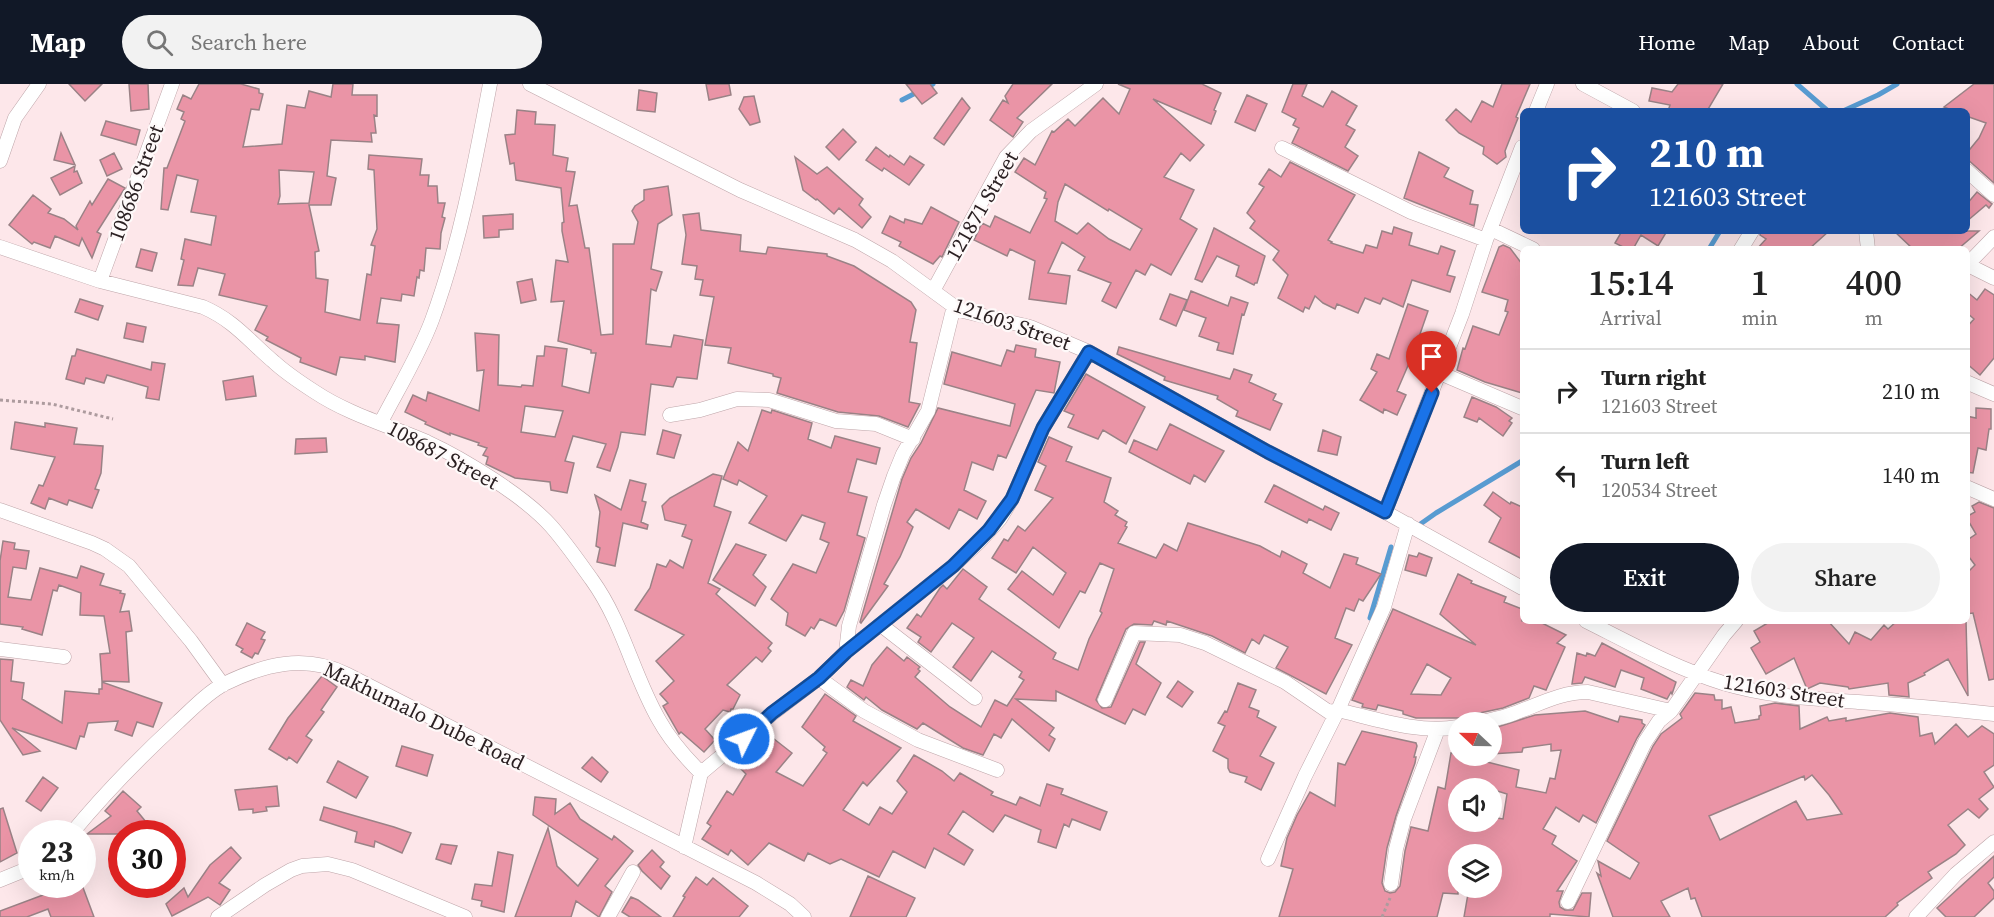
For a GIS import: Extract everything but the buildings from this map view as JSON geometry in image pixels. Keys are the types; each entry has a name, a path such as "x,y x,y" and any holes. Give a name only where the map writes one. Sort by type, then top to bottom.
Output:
{"street":[{"path":"0,161 15,118 39,84"},
{"name":"108686 Street","path":"100,281 172,84"},
{"path":"381,423 423,341 441,292 456,243 490,84"},
{"name":"121603 Street","path":"530,84 740,190 855,240 892,261 954,306 974,315 1030,327 1089,352 1268,452 1408,524 1520,587"},
{"name":"121871 Street","path":"933,291 1006,157 1031,131 1096,84"},
{"path":"1537,108 1547,84"},
{"path":"1583,84 1627,108"},
{"path":"1282,148 1411,212 1524,246"},
{"path":"1385,512 1440,373 1520,152"},
{"path":"1970,174 1994,195"},
{"path":"1970,263 1994,237"},
{"name":"108687 Street","path":"0,247 100,281 203,307 218,313 239,328 275,363 314,392 430,444 513,494 549,524 594,584 624,637 658,718 673,742 701,773"},
{"path":"1970,267 1994,278"},
{"path":"846,652 849,626 884,506 894,476 928,411 954,306"},
{"path":"684,847 701,773 953,566 1000,519 1012,499 1043,428 1089,352"},
{"path":"1440,373 1520,407"},
{"path":"1970,384 1994,394"},
{"path":"670,416 737,399 769,400 836,421 876,424 913,439"},
{"path":"1970,489 1994,499"},
{"path":"0,510 92,543 129,566 191,641 223,685"},
{"path":"1268,859 1384,607 1408,524"},
{"name":"121603 Street","path":"1592,624 1662,659 1696,673 1723,683 1756,691 1811,699 1949,708 1994,714"},
{"path":"1568,902 1645,742 1659,721 1671,711 1696,673 1734,624"},
{"path":"881,625 975,698"},
{"path":"1105,700 1134,633 1180,634 1205,643 1285,682 1329,712 1338,711 1392,723 1438,729 1448,728"},
{"path":"0,649 64,657"},
{"name":"Makhumalo Dube Road","path":"83,820 122,775 195,707 223,685 281,664 298,662 330,666 756,883 790,904 804,917"},
{"path":"819,678 864,711 918,740 997,770"},
{"path":"1502,717 1550,698 1575,692 1588,692 1671,711"},
{"path":"1391,884 1396,849 1404,819 1438,729"},
{"path":"1916,917 1956,874 1994,842"},
{"path":"218,917 291,870 302,866 328,864 352,870 465,917"},
{"path":"608,917 633,872"},
{"path":"0,880 18,873"}],"path":[{"path":"0,400 52,404 113,419"},
{"path":"1382,917 1390,897 1391,884"}],"waterway":[{"path":"902,100 933,84"},
{"path":"1797,84 1825,108"},
{"path":"1850,108 1897,84"},
{"path":"1711,246 1718,234"},
{"path":"1419,525 1520,462"},
{"path":"1370,618 1391,547"}],"route":[{"path":"744,739 772,713 819,678 846,652 953,566 1000,519 1012,499 1043,428 1089,352 1268,452 1385,512 1432,393"}]}
